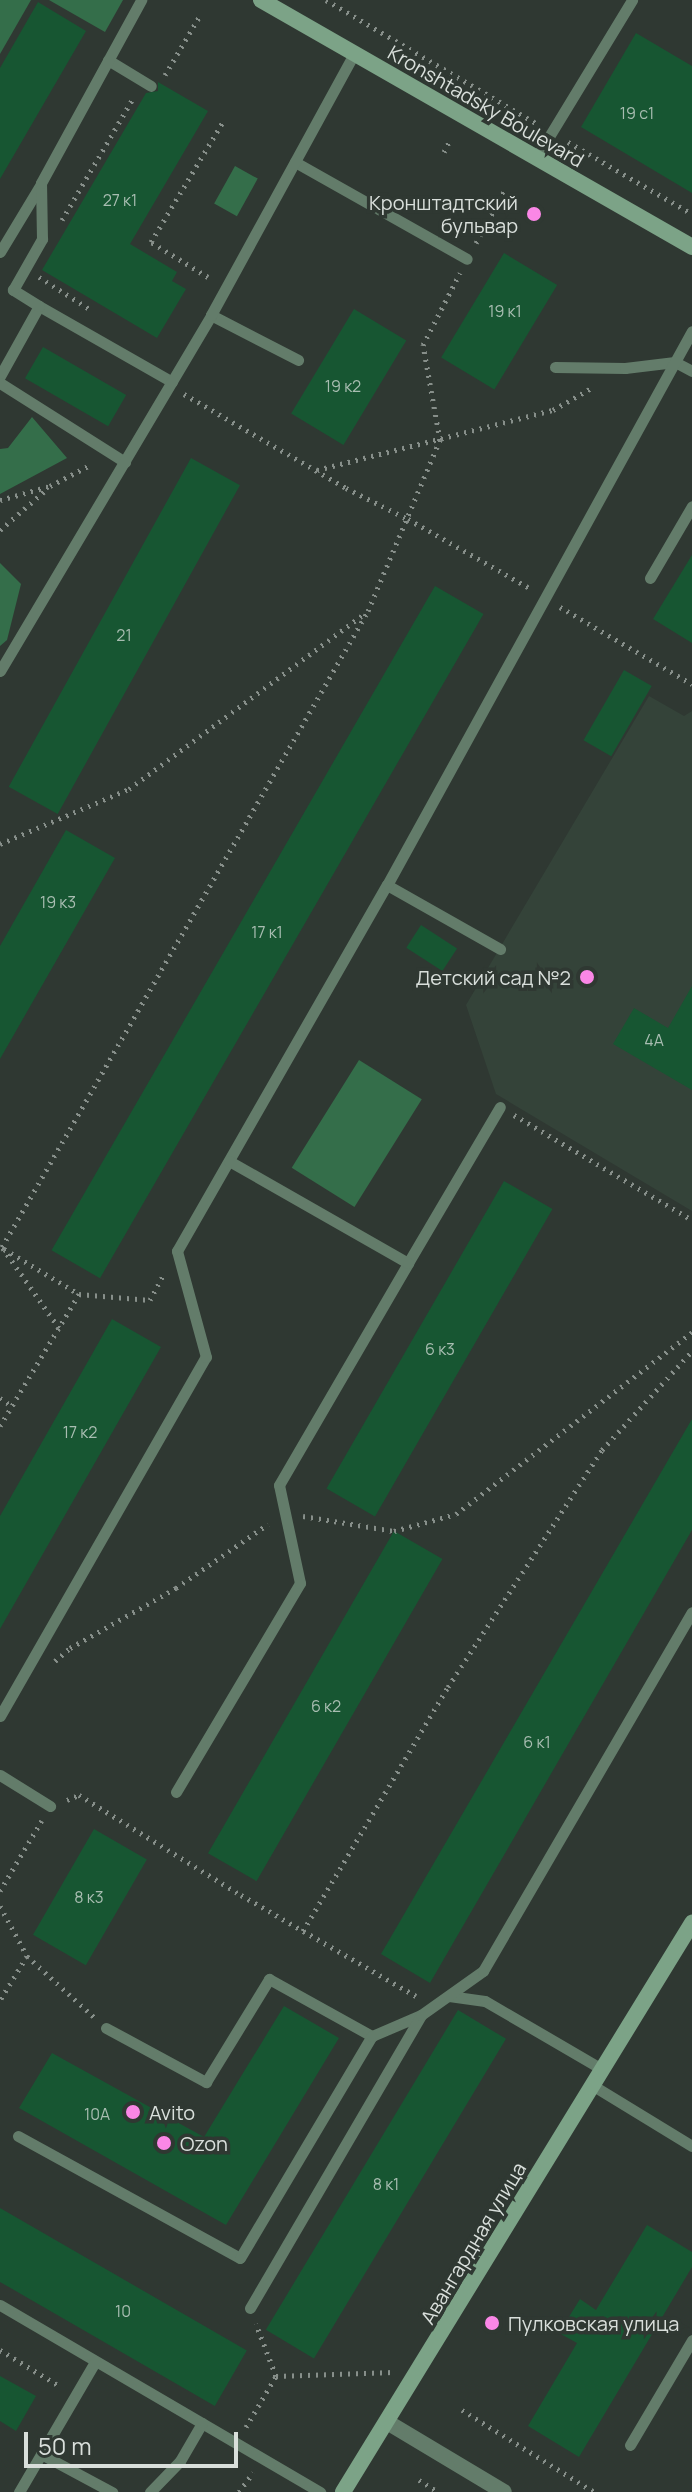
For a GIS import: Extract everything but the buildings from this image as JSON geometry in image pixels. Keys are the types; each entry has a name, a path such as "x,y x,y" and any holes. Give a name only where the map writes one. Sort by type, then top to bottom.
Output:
{"main road":[{"name":"Kronshtadsky Boulevard","path":"261,0 692,247"},
{"name":"Авангардная улица","path":"343,2492 692,1923"}],"street":[{"path":"387,2422 504,2492"}],"lane":[{"path":"0,252 141,0"},
{"path":"536,158 632,0"},
{"path":"0,671 211,315 354,54"},
{"path":"108,60 151,86"},
{"path":"295,162 467,259"},
{"path":"41,183 42,239 13,290 171,384"},
{"path":"0,376 39,306"},
{"path":"211,315 298,360"},
{"path":"0,1716 206,1357 177,1251 387,885 692,331"},
{"path":"555,367 625,368 675,362 692,371"},
{"path":"0,383 125,462"},
{"path":"650,578 692,506"},
{"path":"387,885 500,949"},
{"path":"176,1792 300,1583 279,1485 500,1107"},
{"path":"229,1161 408,1263"},
{"path":"18,2136 240,2258 372,2036 421,2015 483,1971 692,1612"},
{"path":"0,1775 50,1806"},
{"path":"106,2028 206,2082 269,1979 372,2036"},
{"path":"449,1996 485,2001 602,2069"},
{"path":"250,2308 421,2015"},
{"path":"592,2085 692,2146"},
{"path":"0,2305 320,2492"},
{"path":"630,2445 692,2340"},
{"path":"19,2492 95,2362"},
{"path":"150,2492 180,2461 202,2423"},
{"path":"41,2454 112,2492"}],"path":[{"path":"326,0 692,214"},
{"path":"162,79 201,14"},
{"path":"55,231 135,95"},
{"path":"203,285 209,275 151,242 224,120"},
{"path":"444,152 450,140"},
{"path":"1,1247 368,611 440,440 423,345 506,188"},
{"path":"31,272 97,313"},
{"path":"316,471 553,410 625,368"},
{"path":"171,384 316,471 408,519 692,684"},
{"path":"0,500 50,486 111,454"},
{"path":"0,530 50,486"},
{"path":"0,844 129,789 368,611"},
{"path":"500,1107 692,1220"},
{"path":"1,1247 79,1294 150,1300 177,1251"},
{"path":"1,1247 59,1328"},
{"path":"0,1426 79,1294"},
{"path":"48,1668 70,1648 176,1588 285,1513 394,1531 456,1514 692,1332"},
{"path":"303,1931 448,1687 602,1450 692,1351"},
{"path":"0,1398 12,1406"},
{"path":"0,1891 50,1806 79,1795 415,1996 449,1996"},
{"path":"0,1906 27,1956 106,2028"},
{"path":"0,2000 27,1956"},
{"path":"250,2308 276,2376"},
{"path":"0,2350 74,2395"},
{"path":"276,2376 390,2370 412,2381"},
{"path":"237,2443 276,2376"},
{"path":"462,2410 594,2492"},
{"path":"419,2480 438,2492"}],"shaded area":[{"name":"Детский сад №2","path":"649,696 684,716 692,711 692,1211 496,1094 466,1005"}],"green space":[{"path":"0,0 31,0 0,54"},
{"path":"49,0 123,0 105,32"},
{"path":"235,166 258,179 237,216 214,204"},
{"path":"32,417 67,458 0,494 0,449 8,448"},
{"path":"0,563 21,584 7,640 0,646"},
{"path":"359,1060 422,1099 354,1207 292,1168"}],"place":[{"name":"Кронштадтский бульвар","path":"534,214"},
{"name":"Детский сад №2","path":"587,977"},
{"name":"Avito","path":"133,2112"},
{"name":"Ozon","path":"164,2143"},
{"name":"Пулковская улица","path":"492,2323"}]}
